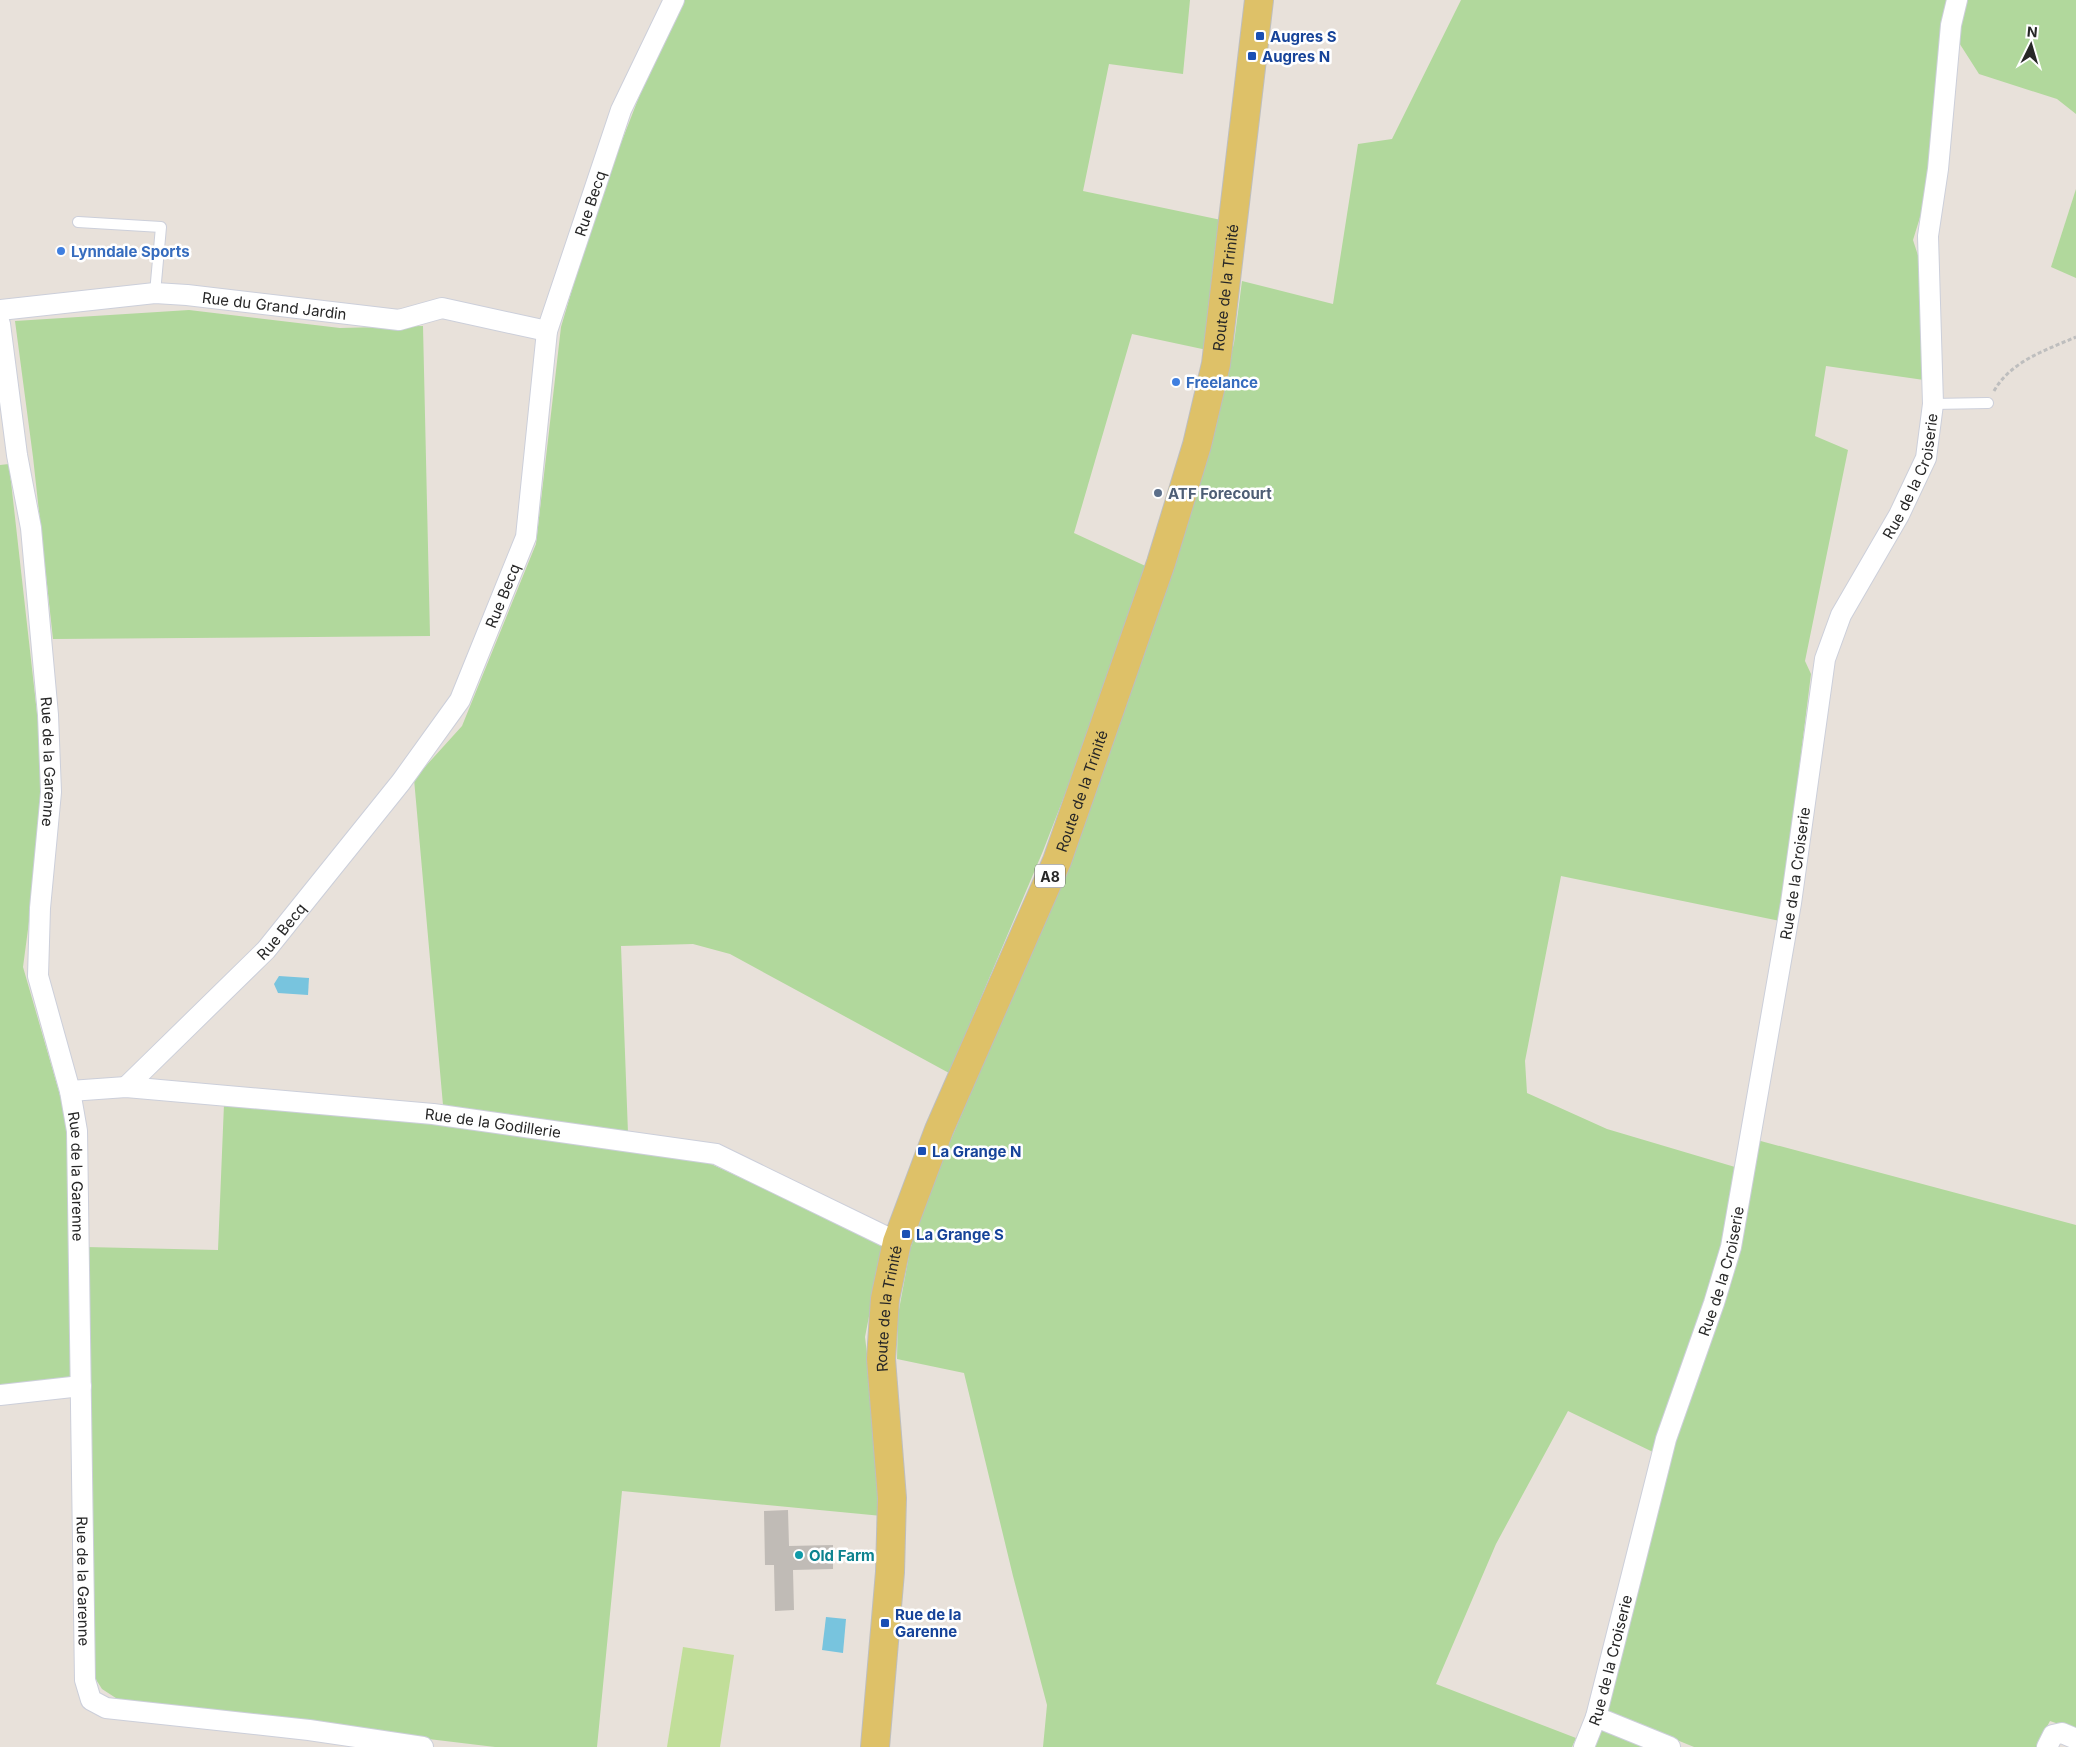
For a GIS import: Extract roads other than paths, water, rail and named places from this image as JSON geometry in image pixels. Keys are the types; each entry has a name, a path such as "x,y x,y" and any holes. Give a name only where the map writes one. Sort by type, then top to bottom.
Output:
{"main road":[{"name":"Route de la Trinité","path":"875,1747 890,1572 892,1498 881,1359 885,1299 897,1242 939,1130 1057,861 1161,563 1197,445 1216,364 1259,0"}],"street":[{"name":"Rue Becq","path":"126,1087 266,950 401,782 460,700 526,537 547,331 621,110 674,0"},
{"name":"Rue de la Croiserie","path":"1584,1747 1596,1717 1666,1439 1714,1303 1731,1247 1791,903 1825,659 1841,615 1899,515 1926,458 1933,404 1928,236 1938,169 1951,25 1957,0"},
{"name":"Rue du Grand Jardin","path":"0,310 155,293 187,295 399,320 442,308 547,331"},
{"name":"Rue de la Garenne","path":"0,324 17,455 31,528 48,715 51,792 40,908 38,976 70,1090 77,1131 85,1680 91,1700 106,1708 309,1730 423,1747"},
{"name":"Rue de la Godillerie","path":"70,1090 126,1087 433,1114 716,1154 897,1242"},
{"path":"0,1395 81,1386"},
{"path":"1596,1717 1670,1747"},
{"path":"2047,1747 2053,1734 2062,1733 2076,1739"}],"lane":[{"path":"78,222 161,227 155,293"},
{"path":"1933,404 1988,403"}],"water":[{"path":"279,976 309,978 308,995 278,993 274,984"},
{"path":"826,1617 846,1619 843,1653 822,1650"}],"place":[{"name":"Augres S","path":"1260,36"},
{"name":"Augres N","path":"1252,56"},
{"name":"Lynndale Sports","path":"61,251"},
{"name":"Freelance","path":"1176,382"},
{"name":"ATF Forecourt","path":"1158,493"},
{"name":"La Grange N","path":"922,1151"},
{"name":"La Grange S","path":"906,1234"},
{"name":"Old Farm","path":"799,1555"},
{"name":"Rue de la Garenne","path":"885,1623"}]}
